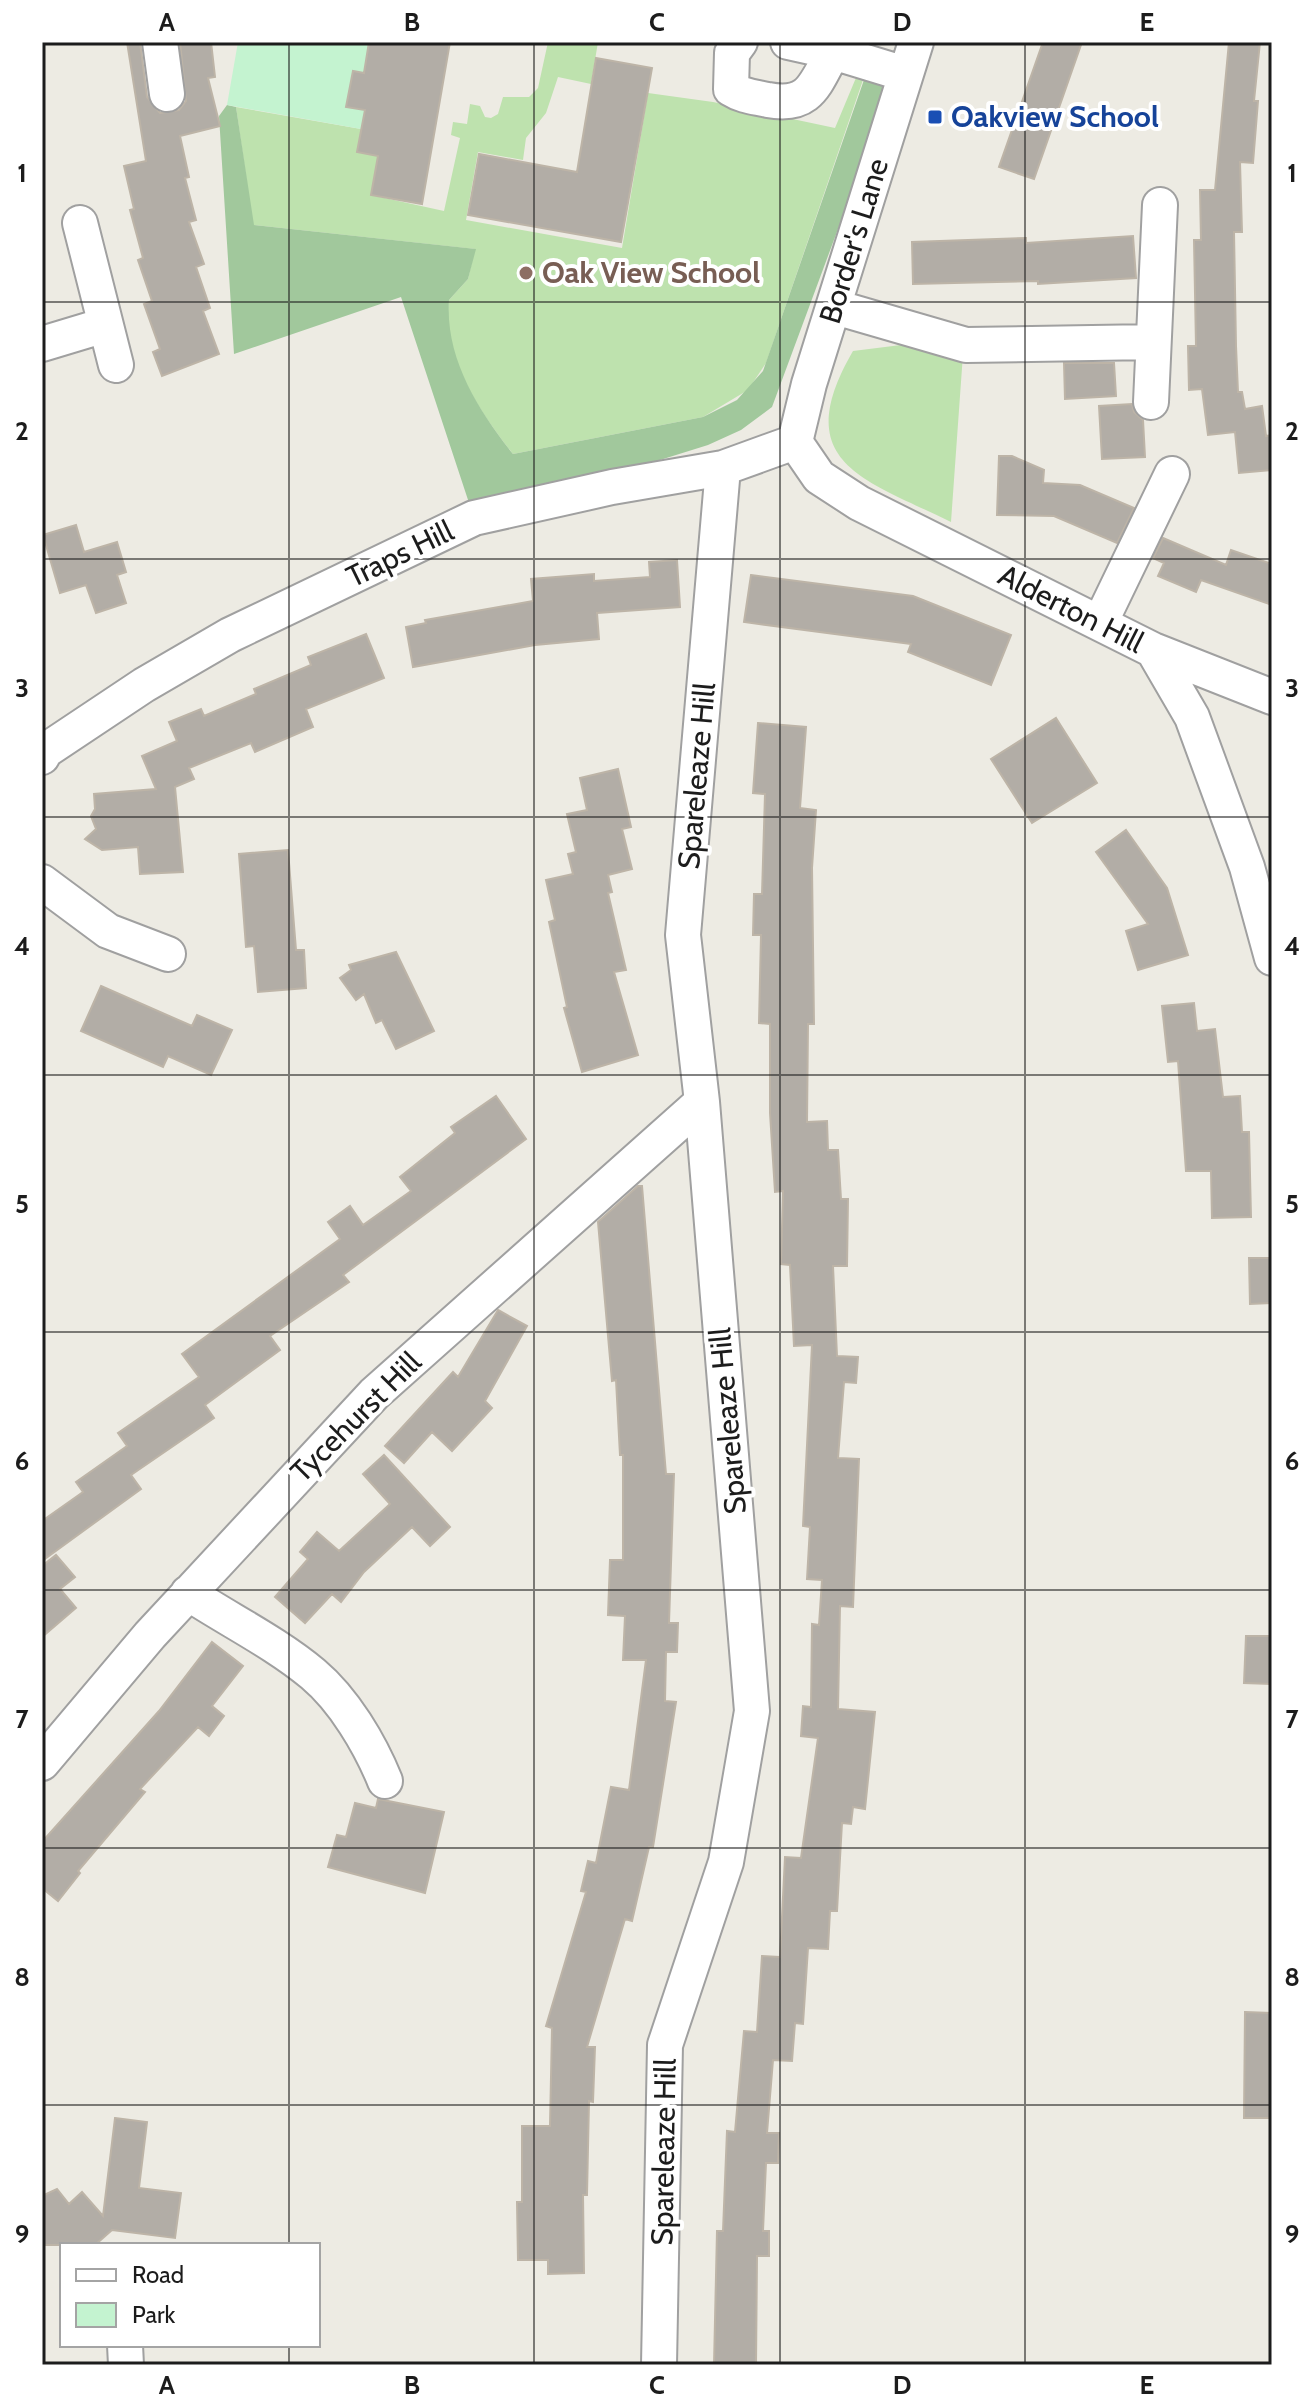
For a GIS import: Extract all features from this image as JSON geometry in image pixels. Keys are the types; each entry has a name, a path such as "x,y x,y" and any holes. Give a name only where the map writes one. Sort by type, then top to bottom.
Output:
{"street":[{"path":"160,42 167,94"},
{"path":"740,42 732,53 731,89 739,94 783,102 798,101 809,94 833,52"},
{"path":"788,42 905,74"},
{"name":"Border's Lane","path":"795,442 809,384 916,42"},
{"path":"1151,402 1160,205"},
{"path":"80,223 116,365"},
{"path":"835,307 966,345 1153,342"},
{"path":"42,344 105,325"},
{"name":"Traps Hill","path":"43,751 144,685 230,635 474,518 612,487 723,468 795,442"},
{"name":"Alderton Hill","path":"795,442 819,477 859,503 1153,650 1192,717 1247,867 1272,958"},
{"name":"Spareleaze Hill","path":"659,2365 665,2045 726,1862 752,1711 702,1102 683,935 723,468"},
{"path":"1100,623 1172,474"},
{"path":"1153,650 1272,697"},
{"path":"42,882 108,931 168,954"},
{"name":"Tycehurst Hill","path":"42,1763 188,1593 374,1394 702,1102"},
{"path":"188,1593 314,1675 346,1712 377,1761 385,1781"}],"green space":[{"path":"238,42 369,42 364,73 353,71 346,106 365,110 361,129 227,105"},
{"path":"548,42 598,42 591,84 558,77 546,113 526,138 523,160 478,152 466,220 622,248 648,93 713,102 835,128 858,73 864,77 766,363 748,390 703,417 513,454 476,402 451,342 449,300 468,279 475,249 253,225 236,107 361,129 357,152 378,156 371,195 444,211 460,138 451,135 453,122 467,124 470,104 480,106 485,117 491,118 498,114 503,97 529,97 538,88"},
{"path":"865,77 891,86 772,407 741,430 708,445 474,518 401,297 234,354 219,116 227,105 236,107 254,225 476,249 468,279 449,300 452,342 476,401 513,454 703,417 737,400 763,371"},
{"path":"909,344 963,354 951,522 865,479 845,462 833,443 829,419 835,389 853,351"}],"building":[{"path":"127,42 140,42 147,97 160,113 179,110 186,101 180,42 211,42 215,77 208,78 220,126 180,136 189,177 185,178 196,220 189,222 204,264 196,267 210,308 203,311 219,354 162,376 153,352 160,349 144,304 152,301 138,260 143,258 130,210 134,209 124,166 146,161"},
{"path":"369,42 450,42 422,204 371,195 378,156 357,152 365,110 346,107 353,71 364,73"},
{"path":"1043,42 1082,42 1034,179 999,167"},
{"path":"1229,42 1260,42 1254,101 1258,101 1253,163 1240,162 1242,232 1234,232 1236,346 1238,392 1242,392 1245,409 1262,406 1266,436 1272,435 1272,470 1239,473 1235,432 1208,435 1202,389 1189,390 1188,346 1196,346 1194,240 1201,240 1200,190 1215,190"},
{"path":"596,58 652,68 621,242 468,215 479,154 577,172"},
{"path":"1133,236 1136,278 1038,284 1038,281 913,284 912,242 1026,238 1026,243"},
{"path":"1064,363 1114,363 1116,396 1065,399"},
{"path":"1132,404 1134,412 1143,420 1145,457 1102,459 1099,406"},
{"path":"999,456 1012,456 1044,470 1043,483 1080,485 1134,508 1117,543 1054,516 997,515"},
{"path":"76,525 84,552 117,542 126,572 117,575 126,603 96,613 86,585 60,593 43,535"},
{"path":"1163,538 1226,565 1231,550 1272,564 1272,605 1201,580 1196,592 1158,576 1164,563 1153,558"},
{"path":"677,560 680,607 597,613 599,639 535,645 413,667 406,627 426,623 425,620 533,601 531,579 594,574 594,581 650,577 649,562"},
{"path":"751,575 913,596 1011,635 991,685 908,652 911,644 744,622"},
{"path":"366,634 384,678 306,709 313,727 255,752 251,743 189,768 194,779 175,787 183,872 140,874 138,847 102,850 85,839 96,829 91,816 95,809 94,794 156,789 142,756 177,741 169,722 201,709 204,716 256,694 254,689 311,665 308,657"},
{"path":"1056,718 1097,783 1032,823 991,759"},
{"path":"758,723 806,727 800,808 816,810 812,868 814,1024 808,1024 807,1122 827,1121 828,1150 838,1150 841,1199 848,1199 847,1266 833,1266 837,1356 858,1357 856,1383 844,1382 838,1458 859,1459 853,1607 840,1606 838,1709 875,1712 865,1809 853,1807 851,1824 842,1823 837,1911 830,1911 828,1949 808,1948 803,2024 795,2023 792,2061 773,2060 767,2133 779,2133 778,2163 766,2163 763,2231 769,2231 769,2256 757,2256 756,2365 714,2365 717,2231 723,2231 727,2131 735,2132 744,2031 757,2032 762,1956 780,1957 785,1857 801,1858 818,1738 801,1736 803,1706 811,1707 812,1624 819,1625 822,1580 807,1579 810,1527 803,1526 812,1345 794,1346 790,1265 781,1264 783,1191 775,1192 770,1113 770,1024 759,1023 761,935 753,935 754,894 762,894 765,794 753,793"},
{"path":"618,769 631,827 622,829 632,869 608,875 612,892 608,893 626,970 614,972 638,1055 582,1072 564,1008 567,1007 549,922 555,920 546,880 573,874 568,854 576,852 567,814 587,810 580,778"},
{"path":"1126,830 1167,888 1188,955 1138,970 1126,931 1148,924 1096,852"},
{"path":"288,850 296,950 304,950 306,988 258,992 254,946 246,947 239,854"},
{"path":"396,952 434,1031 396,1049 382,1020 376,1023 364,994 356,1000 340,978 351,970 349,965"},
{"path":"101,986 192,1026 197,1015 232,1030 211,1075 168,1056 163,1067 81,1031"},
{"path":"1194,1003 1197,1031 1215,1029 1223,1097 1240,1096 1242,1132 1249,1132 1251,1217 1212,1218 1211,1171 1186,1171 1178,1061 1168,1062 1162,1006"},
{"path":"496,1096 526,1139 343,1275 349,1282 270,1336 280,1350 205,1405 214,1418 131,1475 141,1489 42,1561 42,1521 83,1492 76,1482 127,1446 118,1433 199,1377 182,1354 340,1239 328,1222 350,1206 363,1225 411,1191 400,1177 455,1133 451,1127"},
{"path":"638,1186 642,1186 666,1474 674,1474 669,1623 678,1623 677,1652 666,1652 665,1701 676,1702 653,1847 649,1847 632,1921 625,1919 587,2047 595,2047 593,2102 589,2101 587,2195 583,2195 584,2273 548,2274 548,2260 518,2260 517,2202 522,2202 522,2126 550,2126 552,2028 546,2026 586,1892 581,1891 588,1861 596,1863 611,1787 629,1790 646,1660 623,1660 625,1616 608,1615 610,1560 623,1560 623,1455 620,1455 616,1380 612,1381 598,1222"},
{"path":"1249,1258 1272,1258 1272,1303 1250,1304"},
{"path":"498,1310 527,1326 485,1401 492,1408 452,1451 432,1432 404,1463 385,1446 453,1372 458,1377"},
{"path":"384,1455 450,1527 430,1546 412,1527 364,1572 341,1602 332,1594 305,1623 275,1597 308,1559 300,1552 317,1532 339,1551 390,1504 363,1474"},
{"path":"56,1555 75,1577 60,1589 76,1608 42,1637 42,1566"},
{"path":"1246,1636 1272,1636 1272,1684 1244,1683"},
{"path":"212,1642 243,1666 212,1706 224,1716 209,1736 198,1727 140,1789 145,1792 78,1871 80,1873 58,1901 42,1888 42,1842 159,1711"},
{"path":"378,1799 444,1812 425,1893 328,1867 337,1835 346,1837 355,1803 376,1808"},
{"path":"1245,2012 1272,2013 1272,2118 1244,2118"},
{"path":"115,2118 147,2122 139,2188 181,2193 175,2238 112,2230 97,2243 42,2245 42,2196 57,2189 69,2204 82,2192 103,2216"}],"place":[{"name":"Oakview School","path":"935,117"},
{"name":"Oak View School","path":"526,273"}]}
